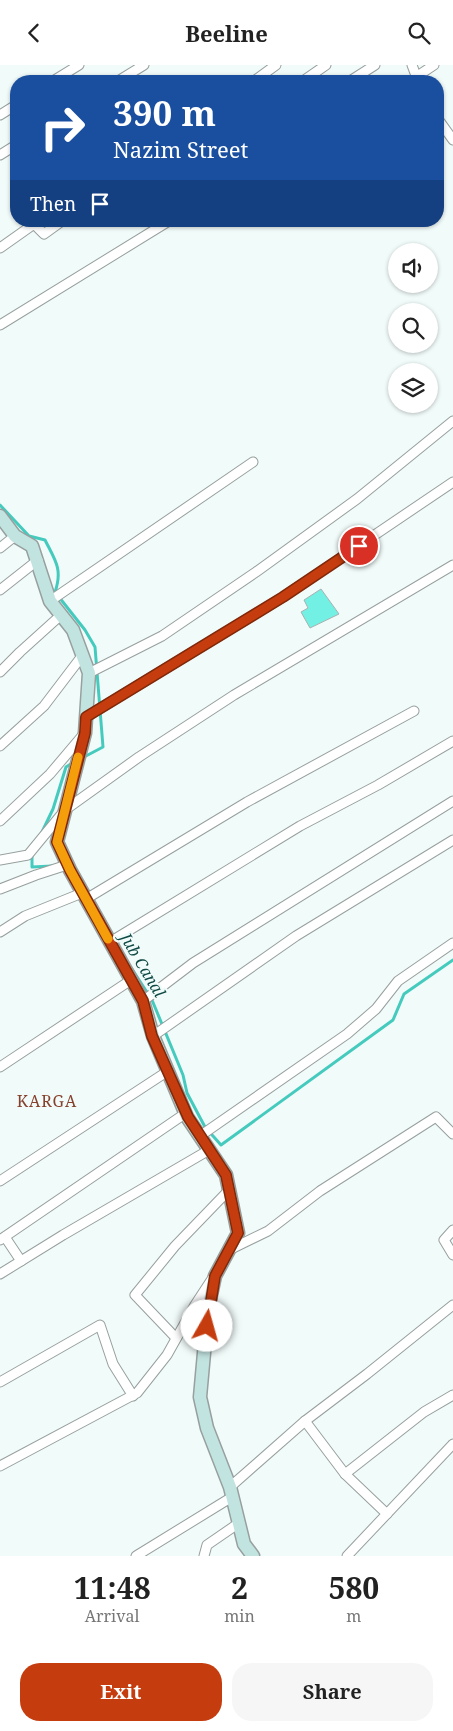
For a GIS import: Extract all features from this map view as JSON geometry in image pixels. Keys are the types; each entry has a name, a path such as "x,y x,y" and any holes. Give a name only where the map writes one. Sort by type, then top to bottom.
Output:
{"street":[{"path":"63,75 79,65"},
{"path":"128,75 144,65"},
{"path":"262,75 276,65"},
{"path":"311,75 326,65"},
{"path":"359,75 375,65"},
{"path":"422,75 434,65"},
{"path":"444,127 453,140"},
{"path":"0,248 30,227"},
{"path":"37,227 44,234 54,227"},
{"path":"0,325 159,227"},
{"path":"89,673 162,636 256,572 357,499 453,421"},
{"path":"50,601 253,462"},
{"path":"86,717 283,597 453,482"},
{"path":"0,516 15,536 32,546 50,601 73,630 89,673 85,733 57,842 84,896 143,1001 152,1036 186,1113 226,1175 238,1233 215,1276 195,1305 167,1355 137,1393 0,1466"},
{"path":"0,548 15,536"},
{"path":"0,590 38,560"},
{"path":"0,860 28,855 65,810 139,757 234,695 453,565"},
{"path":"0,672 61,615"},
{"path":"0,746 44,706 82,656"},
{"path":"0,932 25,916 84,896 247,802 414,711"},
{"path":"0,821 50,774 85,733"},
{"path":"110,942 300,826 378,785 453,741"},
{"path":"143,1001 193,963 453,801"},
{"path":"152,1036 296,936 453,840"},
{"path":"0,889 68,865"},
{"path":"200,1136 347,1034 376,1009 398,981 453,943"},
{"path":"0,1067 131,980"},
{"path":"0,1181 168,1071"},
{"path":"21,1261 2,1238 186,1113"},
{"path":"229,1250 268,1231 320,1191 436,1117 453,1134"},
{"path":"0,1274 209,1150"},
{"path":"176,1338 135,1295 175,1246 229,1190"},
{"path":"453,1230 444,1240 453,1255"},
{"path":"215,1276 208,1309 200,1397 207,1428 231,1492 244,1544 254,1556"},
{"path":"136,1556 231,1492 305,1421 367,1375 453,1305"},
{"path":"0,1382 100,1325 113,1364 133,1396"},
{"path":"346,1474 424,1412 453,1395"},
{"path":"305,1421 346,1474 387,1514"},
{"path":"347,1556 453,1444"},
{"path":"198,1556 207,1545 238,1523"},
{"path":"204,1556 207,1545"}],"building":[{"path":"321,589 339,614 310,628 301,612 308,608 304,600"}],"waterway":[{"name":"Jub Canal","path":"0,505 29,536 45,540 57,565 58,577 55,592 85,630 95,647 103,747 84,757"},
{"name":"Jub Canal","path":"42,832 53,809 66,767 74,762"},
{"name":"Jub Canal","path":"32,853 32,867 52,866"},
{"name":"Jub Canal","path":"132,969 152,1000 183,1075 187,1093 205,1127 221,1145 393,1020 404,994 453,960"}],"slow traffic":[{"path":"78,757 57,842 70,870 108,939"}],"district":[{"name":"KARGA","path":"47,1101"}],"route":[{"path":"207,1326 208,1309 215,1276 238,1233 226,1175 188,1117 152,1036 143,1001 70,870 57,842 85,733 86,717 283,597 359,546"}]}
